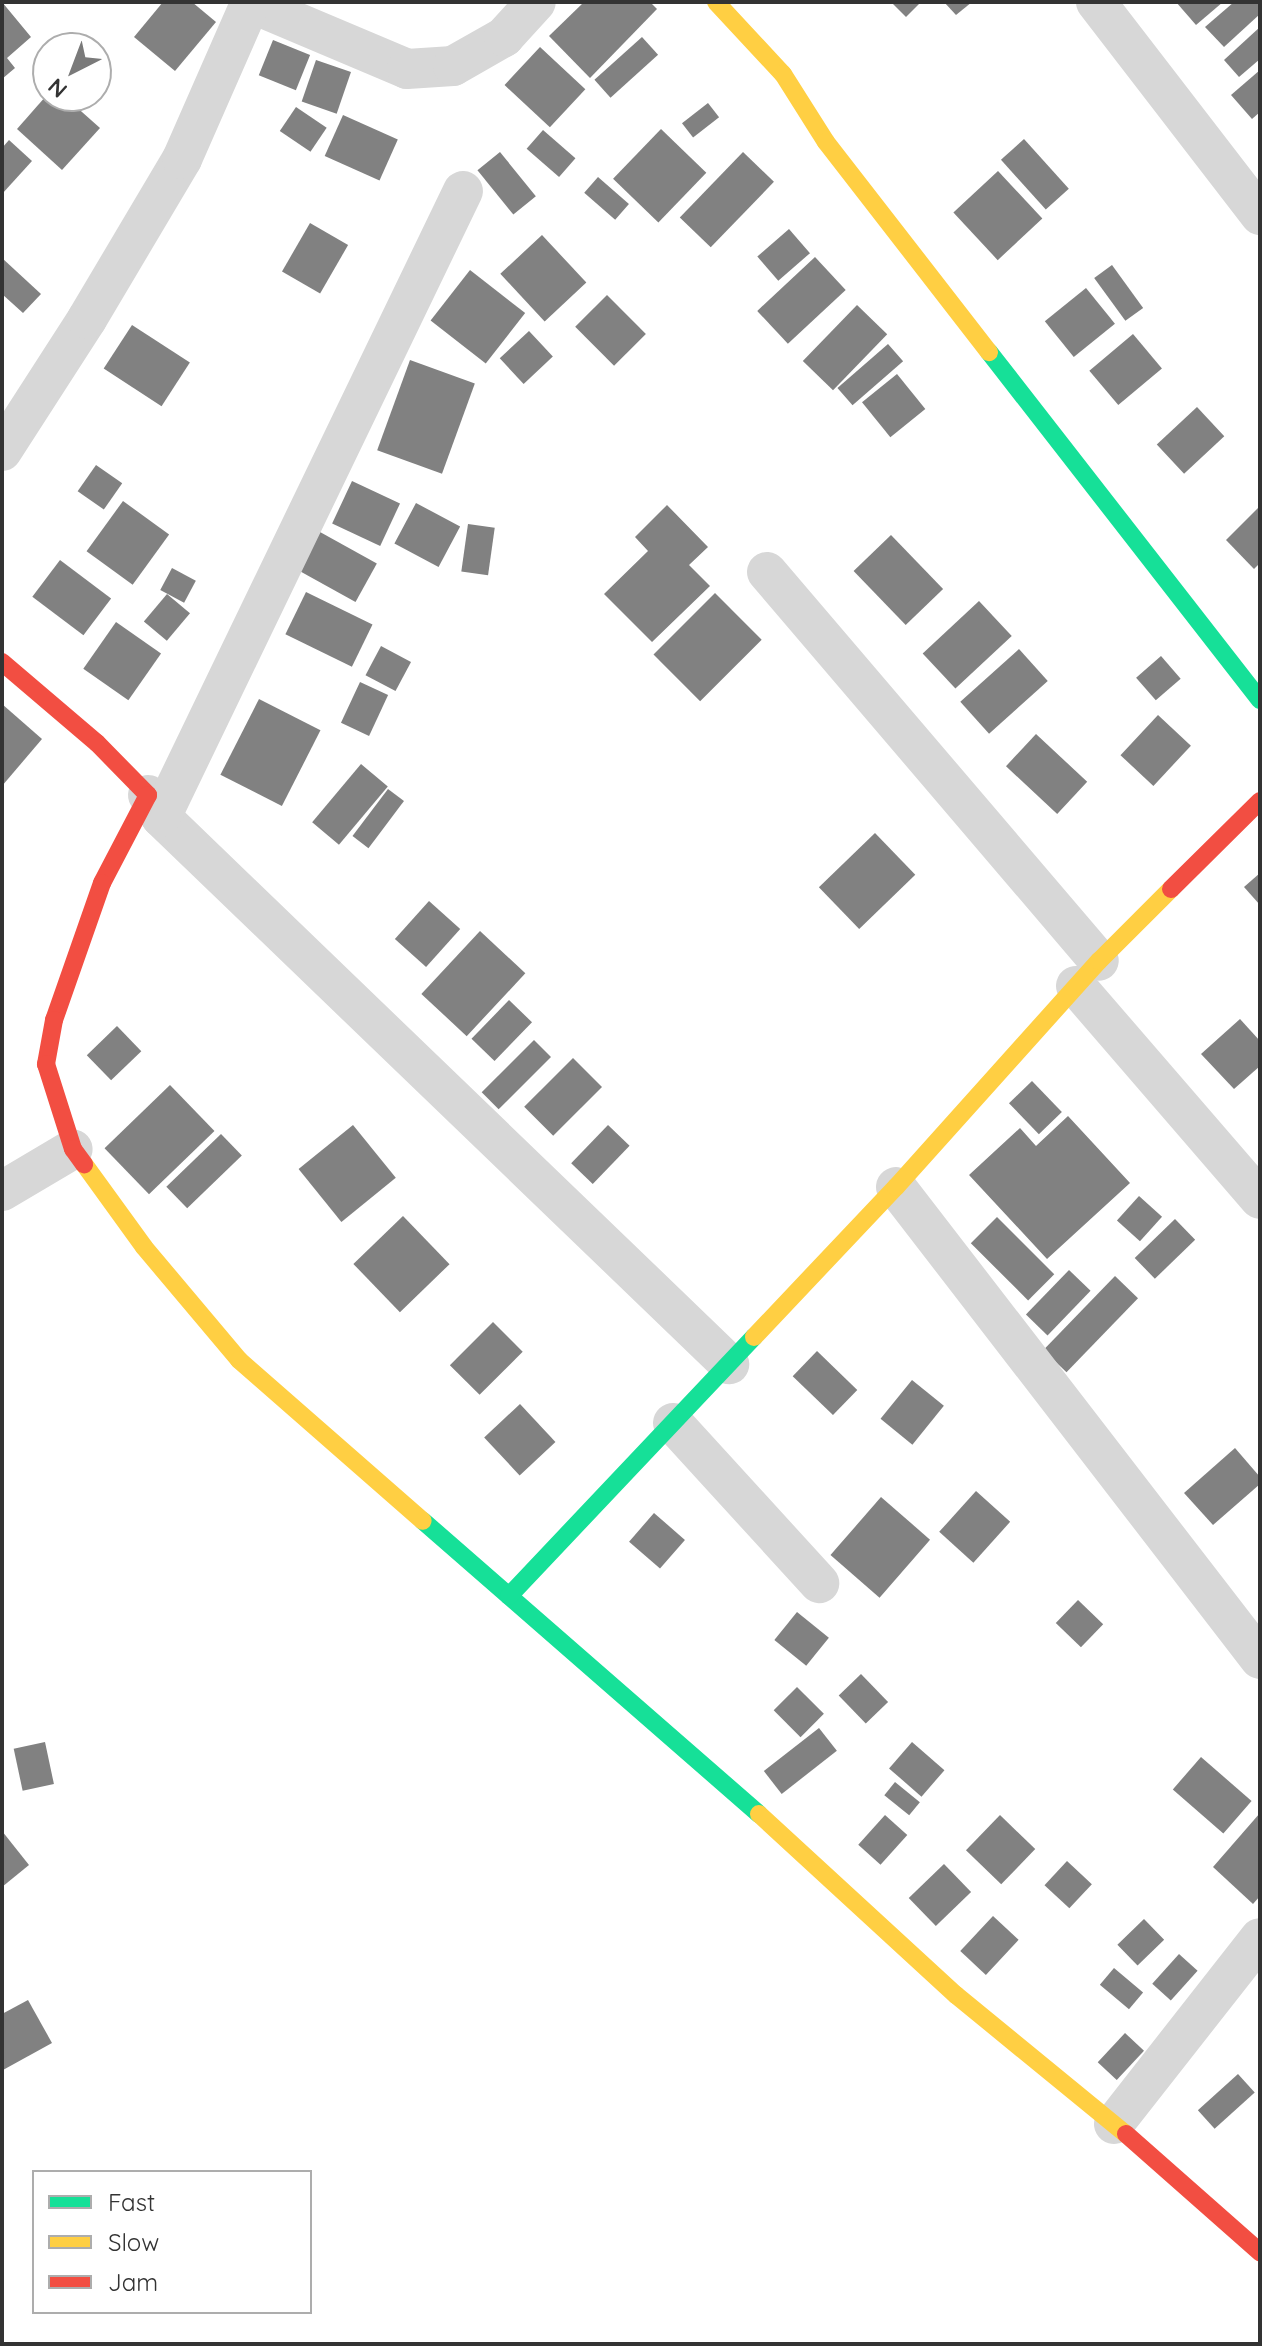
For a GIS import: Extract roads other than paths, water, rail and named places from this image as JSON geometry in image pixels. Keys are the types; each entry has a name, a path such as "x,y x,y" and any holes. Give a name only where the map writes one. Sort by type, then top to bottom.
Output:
{"street":[{"path":"2,451 87,319 182,159 251,2 407,69 453,66 504,37 536,2"},
{"path":"716,2 783,74 826,142 1260,700"},
{"path":"1096,2 1260,215"},
{"path":"463,191 155,806 102,883 54,1020 46,1064 73,1149 144,1247 239,1360 827,1874 956,1995 1114,2124 1260,2252"},
{"path":"767,572 1088,974 1260,1199"},
{"path":"2,662 97,743 155,806 729,1364"},
{"path":"509,1596 896,1187 1088,974 1260,801"},
{"path":"2,1191 73,1149"},
{"path":"896,1187 1260,1659"},
{"path":"673,1423 819,1583"},
{"path":"1114,2124 1260,1938"}]}
